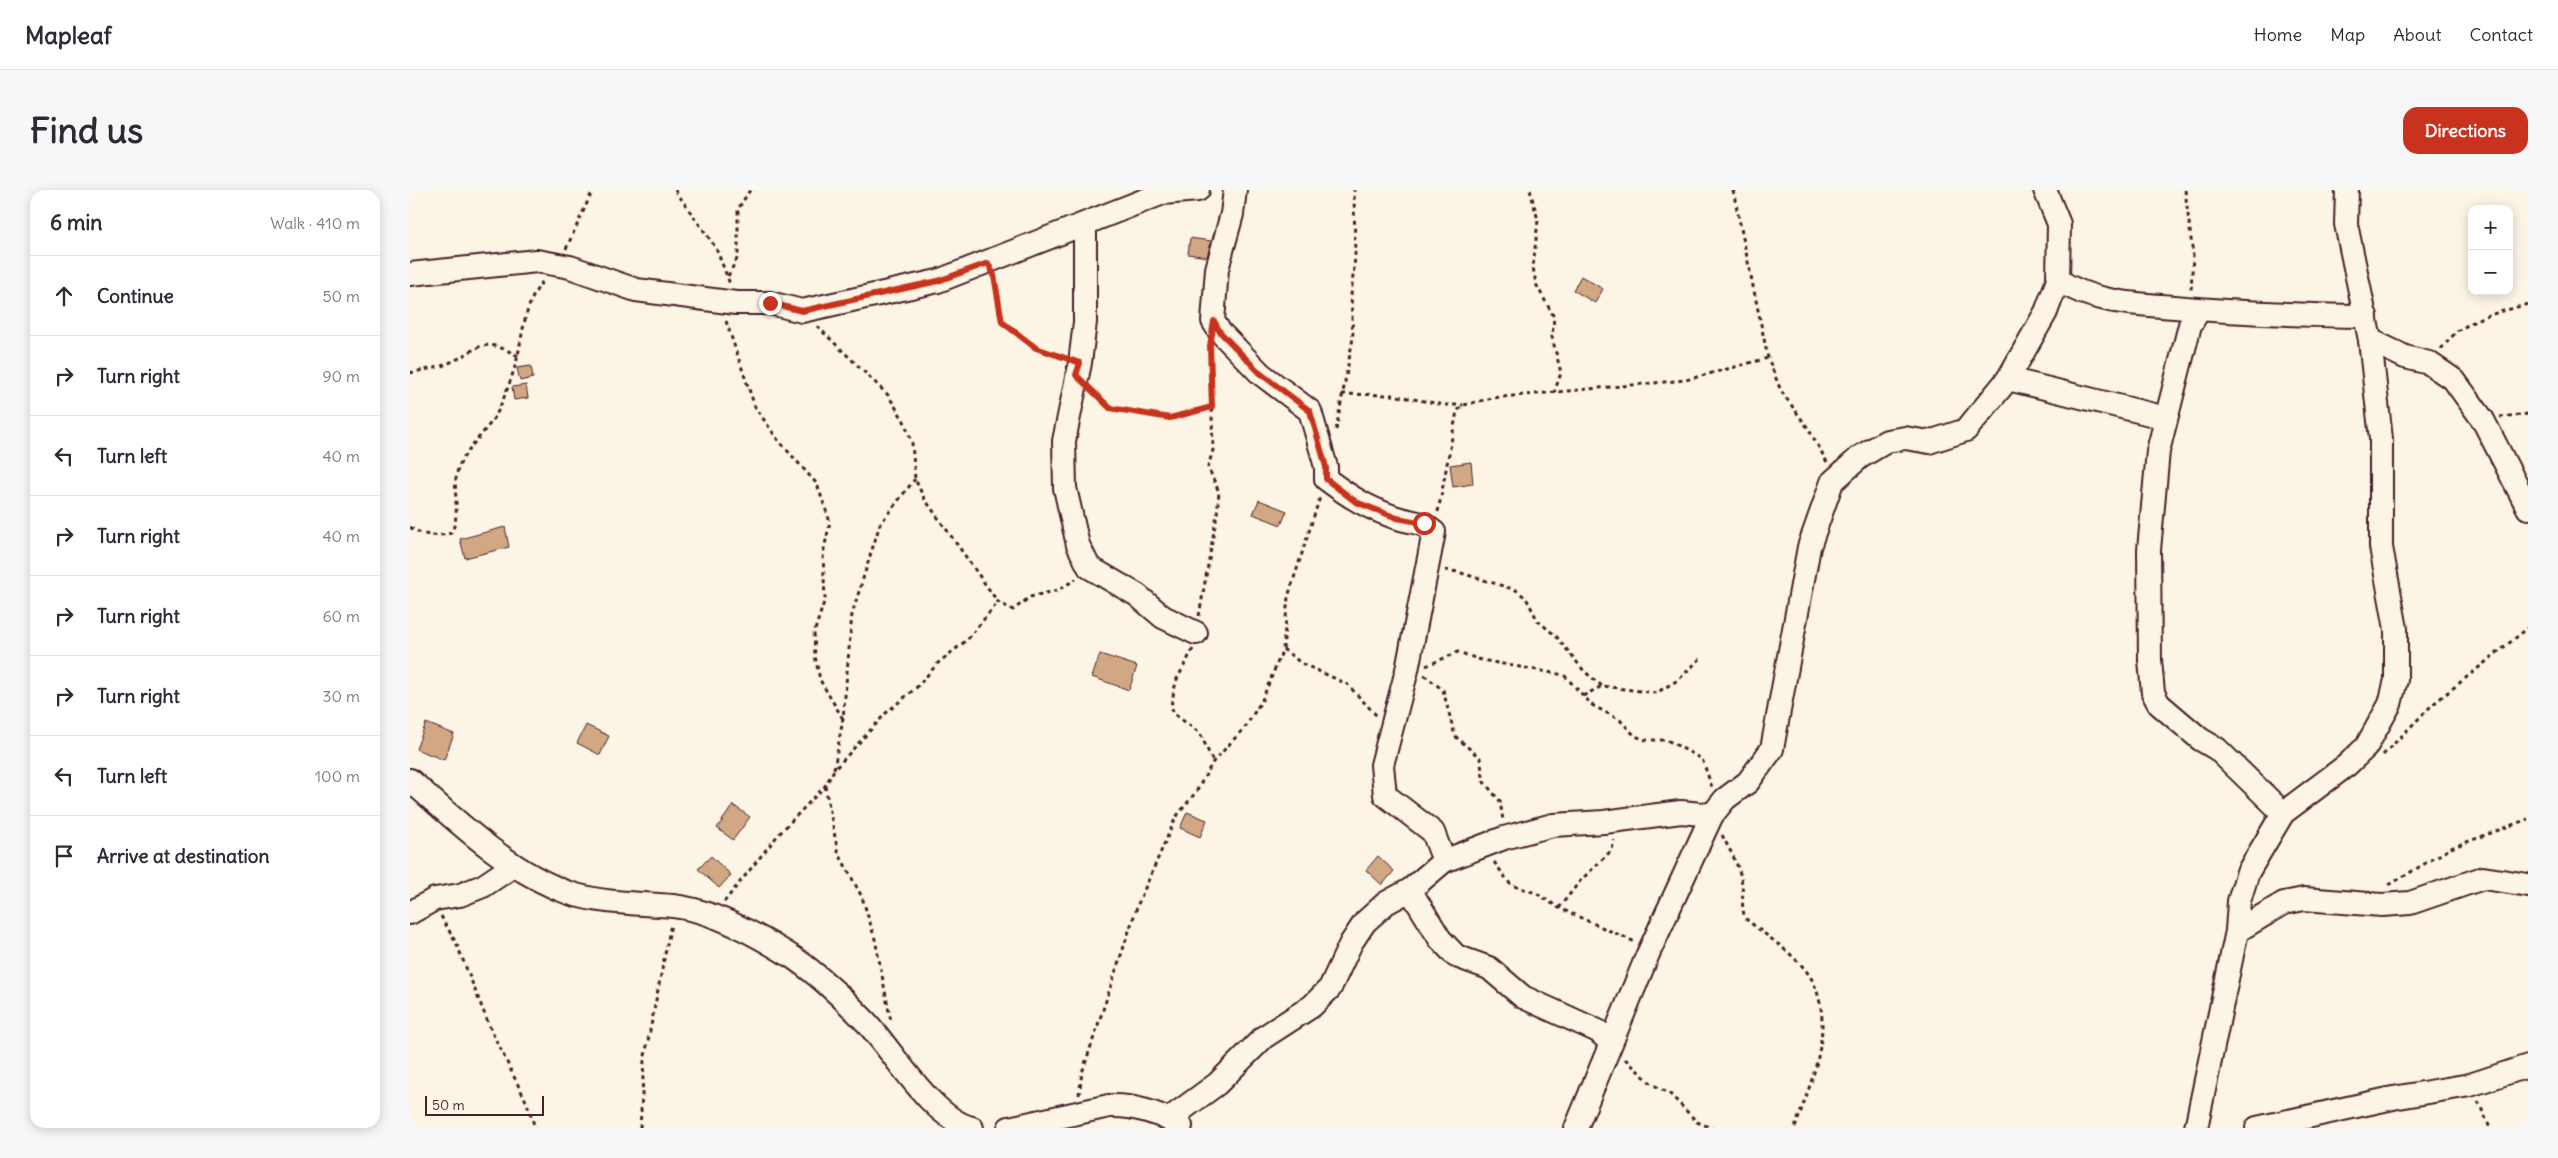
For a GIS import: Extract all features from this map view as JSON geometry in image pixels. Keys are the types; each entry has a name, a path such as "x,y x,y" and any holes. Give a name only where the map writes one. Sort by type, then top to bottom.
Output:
{"street":[{"path":"410,274 537,261 570,267 636,290 727,301 770,303 802,311 938,281 1085,225 1162,191 1198,190"},
{"path":"1235,190 1232,214 1217,270 1214,321 1220,332 1261,374 1310,411 1326,467 1326,479 1356,502 1397,518 1424,523 1434,532 1428,569 1391,734 1382,765 1385,795 1433,832 1444,860"},
{"path":"1576,1128 1609,1044 1648,954 1718,807 1748,782 1772,750 1809,547 1832,482 1860,456 1887,441 1905,438 1928,442 1966,430 2008,379 2046,312 2058,280 2058,224 2045,190"},
{"path":"2196,1128 2237,931 2239,901 2248,872 2283,813 2347,766 2366,747 2390,704 2396,680 2396,629 2382,547 2381,439 2370,340 2346,224 2347,190"},
{"path":"1085,225 1085,322 1064,441 1065,488 1078,545 1089,567 1137,595 1163,617 1196,633"},
{"path":"2058,280 2075,291 2115,302 2192,309 2366,316"},
{"path":"2192,309 2190,325 2158,450 2149,550 2150,660 2153,693 2159,704 2200,739 2218,748 2283,813"},
{"path":"2370,340 2405,357 2429,363 2454,380 2482,420 2528,508"},
{"path":"2008,379 2166,418"},
{"path":"410,780 454,819 513,866 542,882 588,898 609,902 675,906 712,916 794,958 832,989 868,1024 946,1121 972,1128"},
{"path":"1021,1127 1109,1106 1126,1106 1176,1123 1264,1037 1312,1006 1330,988 1351,943 1366,922 1386,903 1410,890 1444,860 1482,845 1553,825 1604,822 1718,807"},
{"path":"410,912 435,899 460,895 483,886 513,866"},
{"path":"2237,931 2284,903 2304,899 2382,905 2410,903 2483,878 2528,885"},
{"path":"1410,890 1440,938 1456,956 1489,968 1523,998 1598,1031 1609,1044"},
{"path":"2257,1128 2308,1123 2393,1098 2470,1085 2528,1066"}],"path":[{"path":"410,527 416,532 440,536 450,533 456,524 457,472 463,458 498,411 518,356 522,327 539,286 559,266 593,190"},
{"path":"675,190 716,248 728,276"},
{"path":"750,190 738,209 738,257 728,276 727,301 755,407 778,440 818,484 830,522 824,554 825,599 814,633 815,656 820,680 843,719"},
{"path":"1335,433 1353,338 1351,295 1355,257 1354,190"},
{"path":"1530,190 1538,220 1533,267 1536,284 1554,317 1552,337 1561,373 1554,393"},
{"path":"1733,190 1768,358 1781,391 1808,428 1827,461 1832,482"},
{"path":"2185,190 2193,255 2194,284 2192,309"},
{"path":"988,263 994,275 1002,322 1036,348 1078,369 1110,408 1170,418 1212,407"},
{"path":"2429,363 2457,331 2482,317 2528,304"},
{"path":"802,311 888,395 904,420 912,443 915,479 924,498 998,602 1013,610 1030,597 1058,590 1074,580 1089,567"},
{"path":"1213,762 1200,733 1174,714 1171,706 1176,681 1192,651 1219,492 1208,467 1213,450 1210,346 1214,321"},
{"path":"410,373 444,365 475,347 498,345 518,356"},
{"path":"1342,394 1392,395 1445,405 1464,405 1492,398 1686,380 1768,358"},
{"path":"1434,532 1457,410 1464,405"},
{"path":"2482,420 2528,414"},
{"path":"834,770 843,719 855,605 880,524 915,479"},
{"path":"1076,1113 1082,1073 1138,904 1176,816 1196,792 1213,762 1246,726 1262,700 1283,649 1288,597 1326,479"},
{"path":"1428,569 1458,572 1516,590 1526,598 1538,621 1556,636 1584,671 1602,686 1656,693 1678,680 1702,657"},
{"path":"712,916 778,835 824,786 834,770 886,713 917,687 938,663 967,640 998,602"},
{"path":"2377,757 2386,754 2432,705 2528,628"},
{"path":"1283,649 1301,664 1347,684 1391,734"},
{"path":"1504,838 1500,801 1484,782 1480,758 1455,736 1443,690 1418,670 1458,652 1481,660 1564,675 1592,705 1620,720 1635,736 1646,740 1667,740 1702,759 1743,884 1742,913 1746,919 1800,964 1810,977 1818,997 1822,1017 1819,1059 1794,1128"},
{"path":"1583,696 1602,686"},
{"path":"824,786 838,852 862,897 875,939 891,1024"},
{"path":"2386,886 2450,848 2528,819"},
{"path":"1559,908 1580,881 1612,850 1614,838 1604,822"},
{"path":"1482,845 1512,885 1536,893 1559,908 1642,945 1648,954"},
{"path":"435,899 443,920 457,944 491,1030 527,1103 535,1128"},
{"path":"640,1128 644,1061 675,906"},
{"path":"1609,1044 1652,1084 1670,1094 1697,1122 1712,1128"},
{"path":"2470,1085 2490,1128"}],"building":[{"path":"1190,238 1211,241 1207,257 1188,254"},
{"path":"1581,276 1603,289 1595,303 1573,290"},
{"path":"531,366 533,378 520,381 517,368"},
{"path":"526,385 528,398 514,400 512,387"},
{"path":"1471,462 1473,484 1453,487 1450,465"},
{"path":"1259,500 1287,511 1281,525 1253,514"},
{"path":"505,527 509,547 465,558 460,539"},
{"path":"1100,654 1137,666 1129,690 1092,677"},
{"path":"426,723 454,734 444,760 416,749"},
{"path":"586,725 609,736 600,755 577,743"},
{"path":"733,805 750,817 733,840 717,828"},
{"path":"1187,812 1207,820 1200,837 1180,828"},
{"path":"711,856 731,875 719,888 698,869"},
{"path":"1378,856 1394,871 1382,885 1366,870"}],"route":[{"path":"770,303 802,311 938,281 988,263 994,275 1002,322 1036,348 1080,363 1076,375 1110,408 1170,418 1212,407 1210,346 1214,321 1220,332 1261,374 1310,411 1326,467 1326,479 1356,502 1397,518 1424,523"}]}
